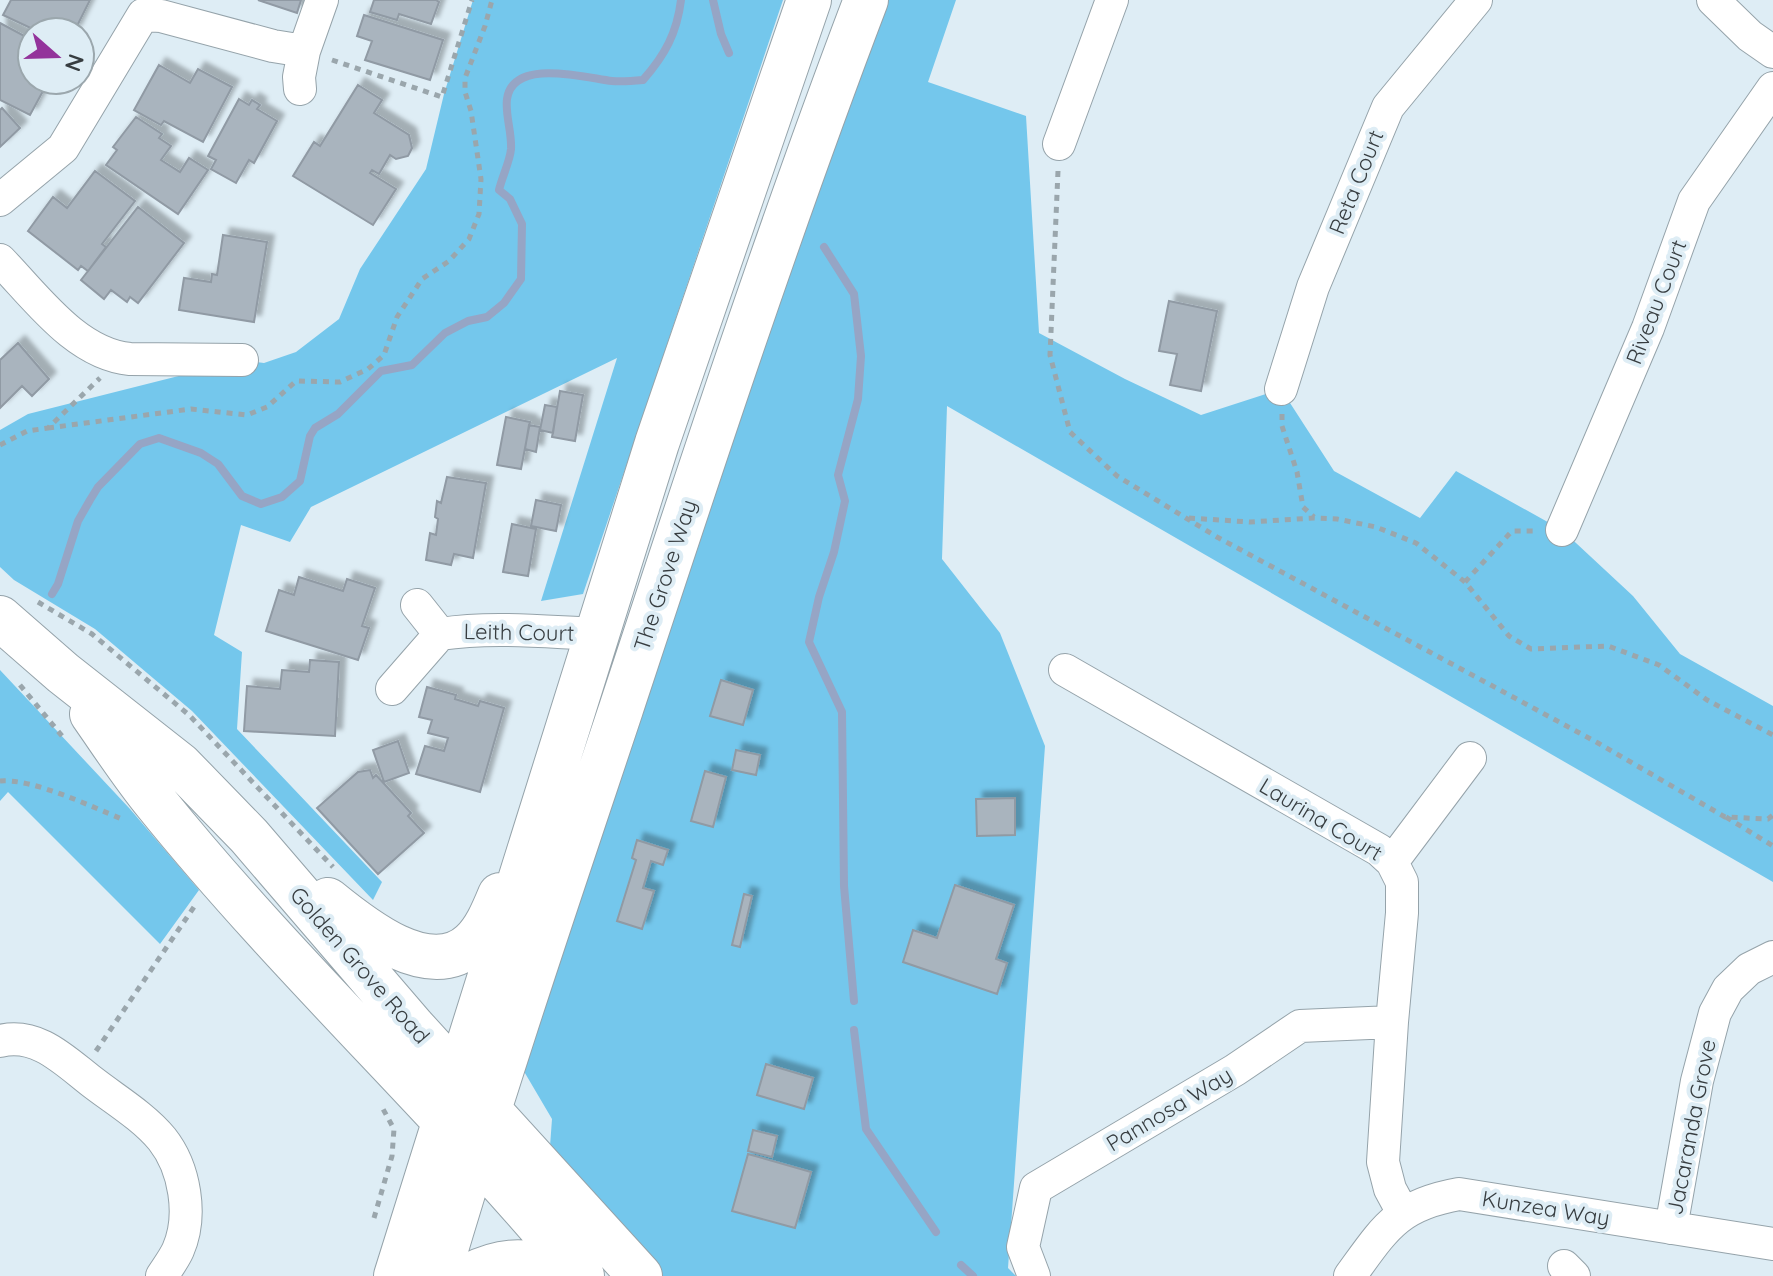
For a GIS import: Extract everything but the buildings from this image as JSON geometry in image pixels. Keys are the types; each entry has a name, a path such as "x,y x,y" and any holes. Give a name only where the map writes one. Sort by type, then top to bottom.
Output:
{"main road":[{"name":"The Grove Way","path":"394,1276 657,443 809,0"},
{"name":"The Grove Way","path":"438,1276 489,1110 693,491 813,140 866,0"},
{"name":"Golden Grove Road","path":"17,609 155,802 386,1084 445,1121 519,1200 582,1276"},
{"name":"Golden Grove Road","path":"63,673 180,765 249,836 459,1078 640,1276"},
{"path":"249,836 363,928 394,946 419,955 439,956 460,952 470,946 486,925 570,724"},
{"path":"386,1084 408,1102 413,1124 397,1218 394,1276"},
{"path":"468,1276 495,1263 524,1261 543,1266 561,1276"}],"street":[{"path":"300,89 304,51 322,0"},
{"path":"1059,144 1112,0"},
{"name":"Reta Court","path":"1281,389 1313,287 1388,107 1476,0"},
{"path":"1713,0 1750,36 1773,52"},
{"path":"0,200 63,148 143,7 161,16 273,46 304,51"},
{"name":"Riveau Court","path":"1562,530 1648,328 1694,201 1773,88"},
{"path":"0,260 71,332 97,351 114,358 242,360"},
{"name":"Leith Court","path":"417,605 440,634"},
{"name":"Leith Court","path":"392,689 440,634 491,629 598,634"},
{"name":"Laurina Court","path":"1065,670 1379,850 1392,862 1402,882 1402,913 1383,1162 1390,1189 1403,1213"},
{"path":"1392,862 1470,758"},
{"name":"Jacaranda Grove","path":"1671,1228 1697,1081 1715,1013 1728,989 1749,969 1773,957"},
{"name":"Pannosa Way","path":"1034,1276 1023,1247 1036,1188 1235,1070 1300,1026 1392,1022"},
{"path":"0,1041 12,1038 35,1042 54,1053 147,1124 163,1140 183,1184 186,1212 179,1249 162,1276"},
{"name":"Kunzea Way","path":"1350,1276 1378,1237 1403,1213 1437,1198 1459,1194 1773,1244"}],"path":[{"path":"304,51 442,97 472,0"},
{"path":"0,445 27,431 191,409 247,415 267,407 296,381 340,382 368,369 384,355 407,298 422,279 449,261 469,239 479,214 481,179 465,78 492,0"},
{"path":"1059,144 1050,355 1070,432 1117,476 1186,518 1598,743 1773,846"},
{"path":"48,428 97,383 114,358"},
{"path":"1281,389 1282,426 1297,472 1303,507 1314,518"},
{"path":"1186,518 1250,522 1337,519 1376,527 1416,543 1465,582 1509,636 1531,649 1608,646 1659,665 1707,700 1773,735"},
{"path":"1465,582 1512,531 1562,530"},
{"path":"17,609 92,634 189,715 337,871"},
{"path":"10,674 48,716 66,742"},
{"path":"0,781 31,786 77,800 122,819"},
{"path":"1725,817 1768,819 1773,815"},
{"path":"81,1074 199,899 209,910"},
{"path":"371,1231 392,1156 394,1129 386,1084"}],"shaded area":[{"path":"473,0 783,0 583,594 541,601 617,358 311,507 290,542 241,525 214,635 242,652 237,729 382,882 373,900 192,711 95,629 14,580 0,567 0,430 28,414 242,360 264,363 296,352 339,319 360,269 426,169 444,94"},
{"path":"864,0 956,0 928,82 1026,116 1039,333 1201,415 1281,389 1334,471 1420,518 1456,471 1562,530 1633,596 1680,654 1773,706 1773,882 947,406 942,559 1000,633 1045,746 1008,1268 1016,1276 627,1276 548,1174 552,1119 512,1051"},
{"path":"0,670 130,809 199,890 160,944 8,792 0,801"}],"waterway":[{"path":"52,594 78,521 90,500 98,487 140,444 159,438 201,453 218,464 242,496 261,504 282,497 300,481 310,436 315,428 338,414 381,371 412,365 445,333 468,321 487,317 504,303 521,279 522,224 510,199 499,190 511,149 507,99 512,86 522,78 552,73 612,81 643,80 669,43 681,0"},
{"path":"713,0 729,53"},
{"path":"824,247 854,294 861,356 858,399 838,475 845,501 809,642 842,712 844,886 854,1001"},
{"path":"854,1030 866,1129 936,1232"},
{"path":"961,1265 973,1276"}]}
